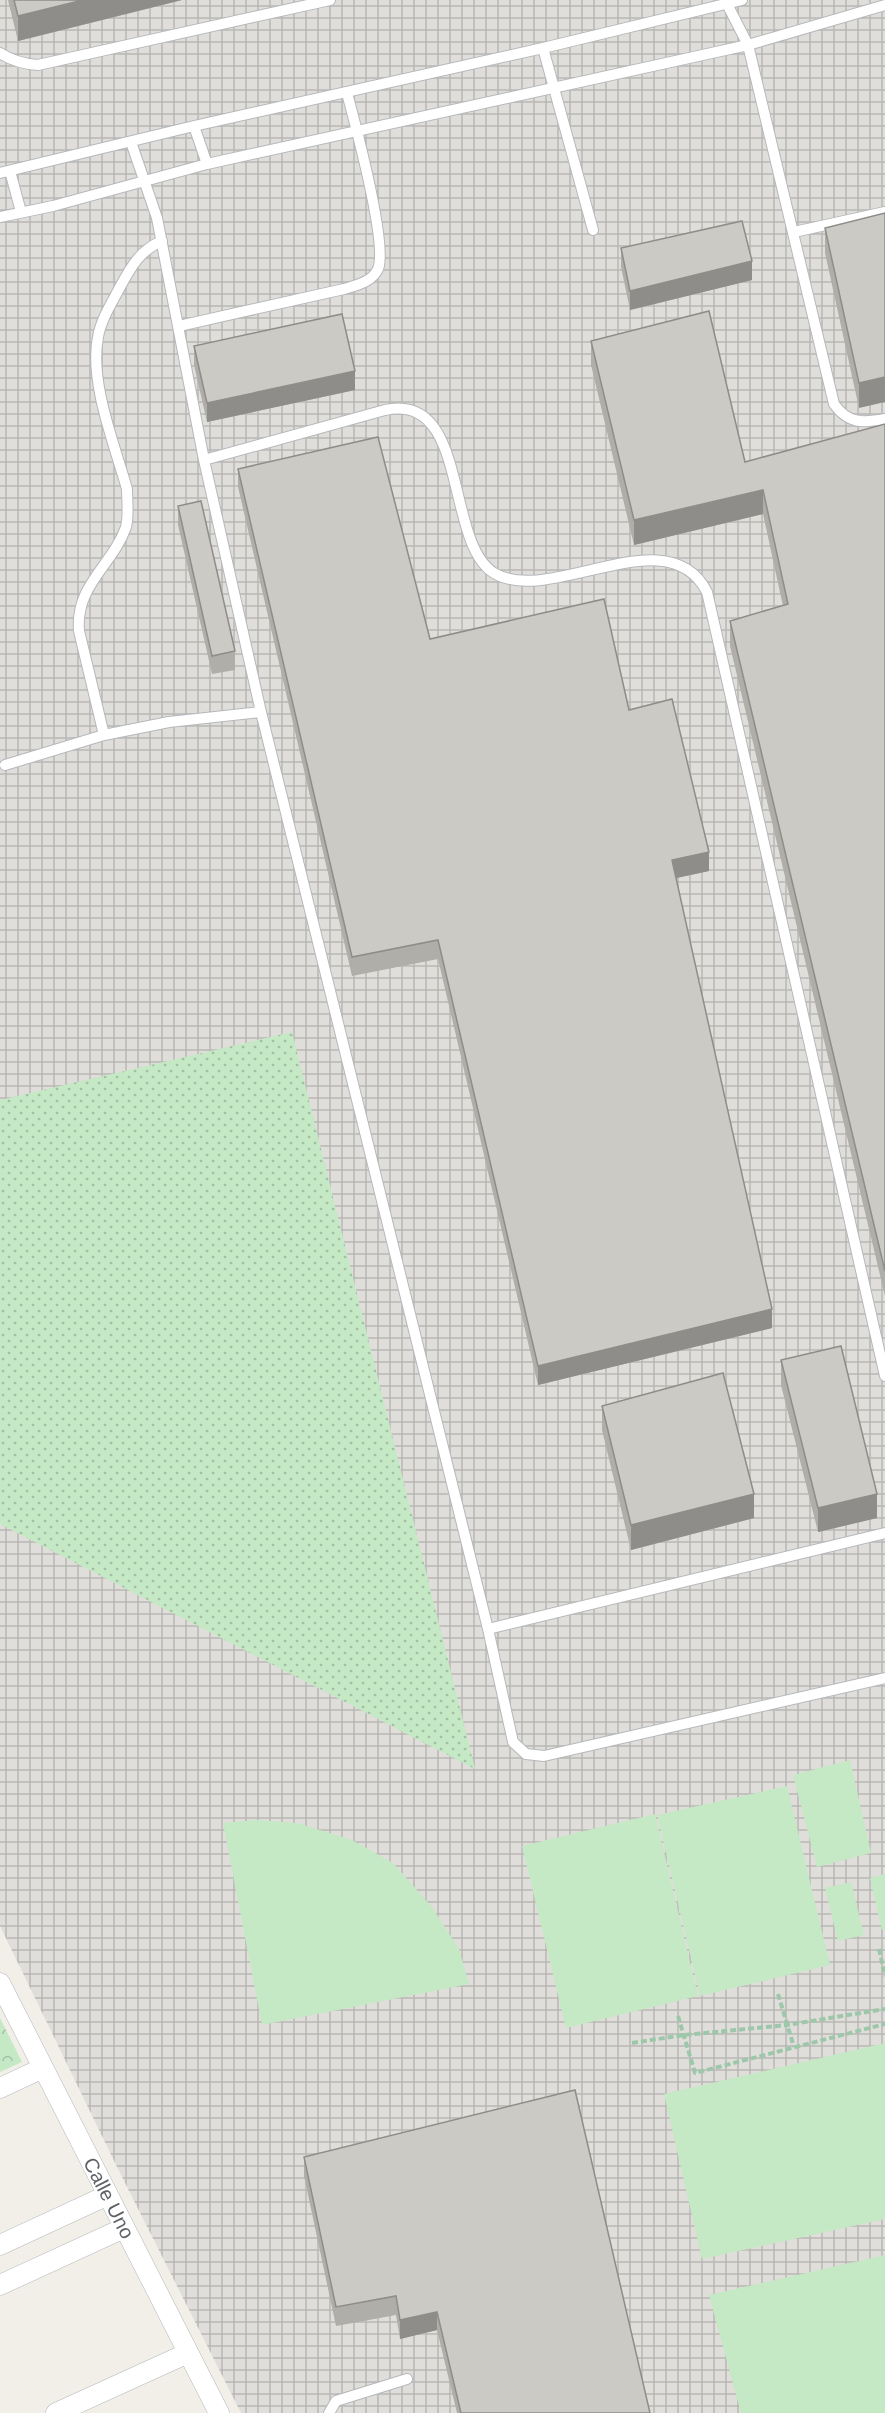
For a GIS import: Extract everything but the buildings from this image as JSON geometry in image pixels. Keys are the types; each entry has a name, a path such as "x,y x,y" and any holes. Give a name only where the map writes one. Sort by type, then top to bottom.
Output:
{"street":[{"name":"Calle Uno","path":"0,1983 219,2413"},
{"path":"0,2088 43,2068"},
{"path":"0,2245 108,2195"},
{"path":"0,2285 124,2228"},
{"path":"56,2413 188,2353"}],"lane":[{"path":"0,53 10,60 38,65 330,0"},
{"path":"21,212 5,172 194,126 543,48 725,2 742,0"},
{"path":"725,2 748,45 834,404 849,420 858,422 885,419"},
{"path":"0,217 145,182 207,164 748,45 885,5"},
{"path":"543,48 556,88 593,230"},
{"path":"178,326 344,289 374,276 380,261 377,228 358,132 347,93"},
{"path":"194,126 207,164"},
{"path":"131,142 162,241 204,460 261,712 488,1629 513,1742 526,1754 535,1757 885,1678"},
{"path":"794,232 885,212"},
{"path":"104,735 78,617 84,594 120,540 127,525 128,507 127,489 96,372 98,338 102,321 129,271 142,252 162,241"},
{"path":"204,460 385,411 408,409 432,425 442,441 472,542 484,565 491,571 505,578 530,581 643,561 665,561 689,570 702,582 707,592 885,1376"},
{"path":"6,765 104,735 169,722 261,712"},
{"path":"488,1629 885,1533"},
{"path":"328,2413 336,2401 407,2379"}],"path":[{"path":"879,1949 885,1976"},
{"path":"778,1994 794,2047"},
{"path":"633,2043 684,2035 788,2025 885,2009"},
{"path":"678,2016 695,2073 885,2024"}],"shaded area":[{"path":"0,0 885,0 885,2413 241,2413 118,2169 0,1926"}],"green space":[{"path":"292,1032 475,1769 0,1524 0,1100"},
{"path":"850,1760 871,1853 817,1867 793,1775"},
{"path":"787,1786 830,1965 700,1996 657,1815"},
{"path":"655,1814 698,1996 566,2028 522,1846"},
{"path":"256,1820 297,1823 352,1840 393,1863 432,1907 459,1949 469,1984 262,2025 223,1823"},
{"path":"885,1874 885,1930 882,1930 870,1878"},
{"path":"851,1882 864,1935 838,1941 825,1888"},
{"path":"0,2018 22,2062 0,2072"},
{"path":"885,2043 885,2219 702,2259 664,2094"},
{"path":"885,2255 885,2413 741,2413 709,2295"}]}
